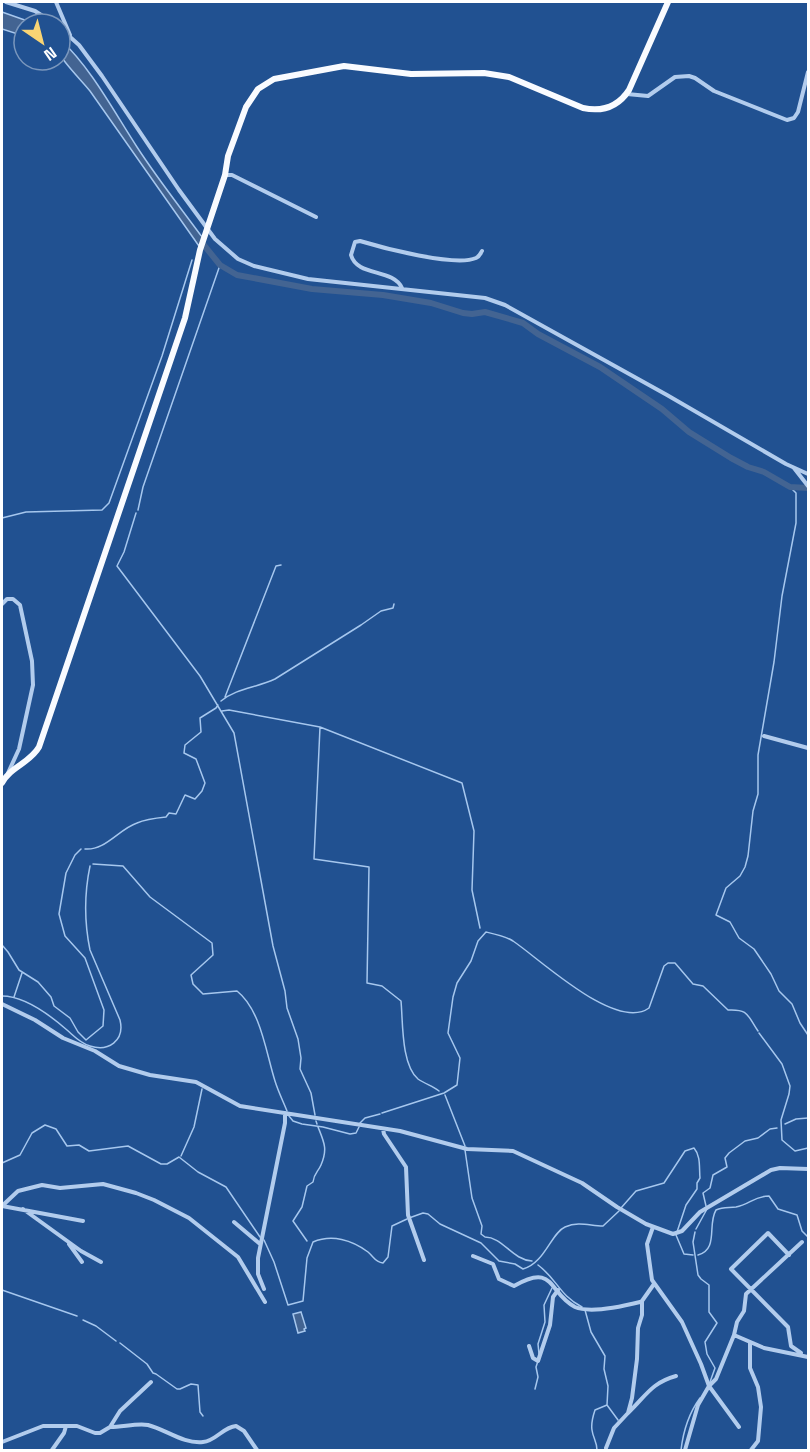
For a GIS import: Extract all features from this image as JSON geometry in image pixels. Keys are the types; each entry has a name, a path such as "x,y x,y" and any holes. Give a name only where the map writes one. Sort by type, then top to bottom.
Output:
{"main road":[{"path":"2,783 7,774 32,756 39,747 185,318 204,236 225,175 228,156 252,94 262,85 279,78 344,66 411,74 455,72 490,74 509,77 583,108 612,106 620,102 626,94 668,2"}],"street":[{"path":"6,2 37,12"},
{"path":"72,38 102,76 178,190 215,239 238,259 254,266 308,279 485,298 505,305 808,474"},
{"path":"626,94 648,96 675,77 689,76 714,91 787,120 794,118 798,112 808,72"},
{"path":"225,175 232,175 316,217"},
{"path":"402,288 397,281 356,264 351,255 355,243 360,241 396,252 453,260 476,258 482,251"},
{"path":"792,467 808,486"},
{"path":"2,604 7,599 13,599 19,602 22,608 32,661 33,685 19,749 7,774"},
{"path":"764,736 808,748"},
{"path":"2,1004 119,1066 150,1075 196,1082 240,1106 400,1131 467,1149 506,1150 523,1155 582,1183 624,1212 668,1233 682,1231 700,1212 771,1170 808,1169"},
{"path":"264,1289 258,1268 260,1244 285,1123 285,1113"},
{"path":"384,1129 384,1134 406,1167 408,1215 424,1260"},
{"path":"2,1206 22,1189 42,1185 63,1188 89,1184 110,1185 154,1200 189,1218 238,1257 265,1302"},
{"path":"2,1206 82,1221"},
{"path":"23,1209 101,1262"},
{"path":"234,1222 260,1244"},
{"path":"653,1227 647,1244 654,1284 682,1322 696,1350 709,1386 738,1427"},
{"path":"789,1255 768,1233 731,1269 788,1327 791,1346 808,1357"},
{"path":"64,1239 82,1262"},
{"path":"685,1450 698,1405 716,1379 737,1322 744,1311 746,1294 802,1242"},
{"path":"473,1256 495,1266 499,1279 510,1285 514,1286 530,1278 541,1278 550,1282 569,1302 580,1309 608,1309 642,1301"},
{"path":"627,1413 633,1393 642,1301 654,1284"},
{"path":"529,1346 533,1358 538,1361 550,1325 553,1297 558,1290"},
{"path":"734,1335 776,1351 802,1354"},
{"path":"750,1343 750,1368 758,1387 761,1407 758,1441 751,1450"},
{"path":"606,1448 614,1428 652,1387 676,1376"},
{"path":"110,1426 120,1411 151,1382"},
{"path":"2,1442 43,1426 77,1426 95,1433 110,1426 148,1425 186,1440 203,1442 210,1441 223,1431 236,1426 244,1431 257,1450"},
{"path":"52,1450 66,1426"}],"water":[{"path":"2,12 12,16 12,32 2,29"},
{"path":"72,51 92,76 145,159 202,237 199,246 90,91 72,70"},
{"path":"301,1312 306,1328 305,1331 298,1333 293,1314"}],"waterway":[{"path":"199,239 220,265 237,275 312,289 383,295 431,303 463,313 485,312 523,323 538,334 600,367 662,409 689,432 731,458 764,472 790,487 808,488"},
{"path":"2,518 26,512 102,510 109,503 162,356 192,260"},
{"path":"138,510 143,487 220,265"},
{"path":"790,487 796,493 796,523 782,596 774,662 758,755 758,794 753,811 748,856 740,876 726,888 716,915 730,922 739,938 754,949 771,974 779,991 792,1004 808,1035"},
{"path":"136,513 124,552 117,566 200,676 234,733 273,946 287,1008 298,1039 300,1069 311,1093 315,1115"},
{"path":"225,697 276,566 281,565"},
{"path":"221,701 234,693 275,679 381,611 393,608 394,604"},
{"path":"85,849 99,847 140,822 166,817 169,813 176,814 185,795 195,799 205,783 196,759 184,753 185,745 201,732 200,718 218,705"},
{"path":"222,711 229,710 320,727 462,783 474,831 472,890 480,928"},
{"path":"320,727 314,859 369,867 367,983 382,986 401,1001 408,1063 418,1079 439,1091"},
{"path":"2,945 19,970 38,982 51,997 54,1006 70,1018 86,1040 103,1026 104,1010 85,958 65,936 59,914 66,873 75,855 81,849"},
{"path":"93,864 123,866 150,897 212,943 213,955 191,975 193,984 203,994 237,991 245,999 262,1033 276,1085 287,1111"},
{"path":"2,996 19,999 37,1008 86,1045 109,1046 117,1039 120,1034 120,1020 90,950 88,939 86,908 90,866"},
{"path":"382,1113 444,1093 457,1085 460,1058 448,1033 453,997 457,983 471,961 478,941 486,932 513,941 559,976 599,1002 618,1010 635,1013 649,1008 664,966 668,963 675,963 693,984 703,986 728,1010 747,1014 758,1031"},
{"path":"14,997 22,973"},
{"path":"759,1033 782,1064 790,1086 781,1120 782,1140 795,1151 808,1148"},
{"path":"181,1156 194,1127 202,1089"},
{"path":"445,1095 465,1146"},
{"path":"360,1123 365,1118 380,1114"},
{"path":"289,1116 293,1121 302,1124 350,1134 356,1133 359,1127"},
{"path":"785,1124 796,1119 808,1118"},
{"path":"2,1163 20,1155 32,1133 45,1125 56,1129 67,1146 79,1145 89,1151 128,1146 161,1164 167,1164 179,1157 198,1172 226,1187 260,1237"},
{"path":"307,1241 293,1221 302,1207 307,1186 313,1182 323,1159 324,1146 318,1127"},
{"path":"706,1206 703,1193 710,1188 713,1175 727,1167 725,1158 729,1153 745,1141 758,1138 770,1129 777,1128"},
{"path":"621,1208 636,1191 664,1183 685,1151 694,1148 699,1158 700,1178 697,1189 686,1205 677,1232"},
{"path":"465,1150 472,1198 482,1226 481,1234 497,1241 519,1257 532,1261"},
{"path":"698,1255 704,1252 711,1242 716,1210 741,1206 764,1196 769,1196 778,1209 797,1215 802,1231 808,1237"},
{"path":"696,1229 707,1209"},
{"path":"409,1218 423,1213 428,1214 440,1224 481,1243 499,1261 515,1264 523,1269 537,1261 560,1230 570,1225 580,1224 603,1226 619,1211"},
{"path":"264,1240 288,1305 303,1301 307,1258 313,1242 327,1238 349,1241 383,1263 388,1257 392,1226 407,1219"},
{"path":"695,1232 693,1242 698,1275 709,1285 709,1312 717,1323 705,1342 707,1354 715,1368 710,1382"},
{"path":"676,1235 684,1254 693,1255"},
{"path":"538,1265 568,1297 582,1307"},
{"path":"539,1354 538,1344 545,1322 544,1305 552,1288"},
{"path":"2,1290 77,1316"},
{"path":"585,1310 591,1332 605,1356 607,1405 618,1420"},
{"path":"83,1320 96,1326 116,1341"},
{"path":"120,1343 147,1364 153,1373 177,1389 191,1384 198,1385 200,1412 203,1416"},
{"path":"535,1389 538,1361"},
{"path":"681,1450 687,1423 700,1398"},
{"path":"597,1450 592,1430 593,1417 595,1410 607,1405"}]}
